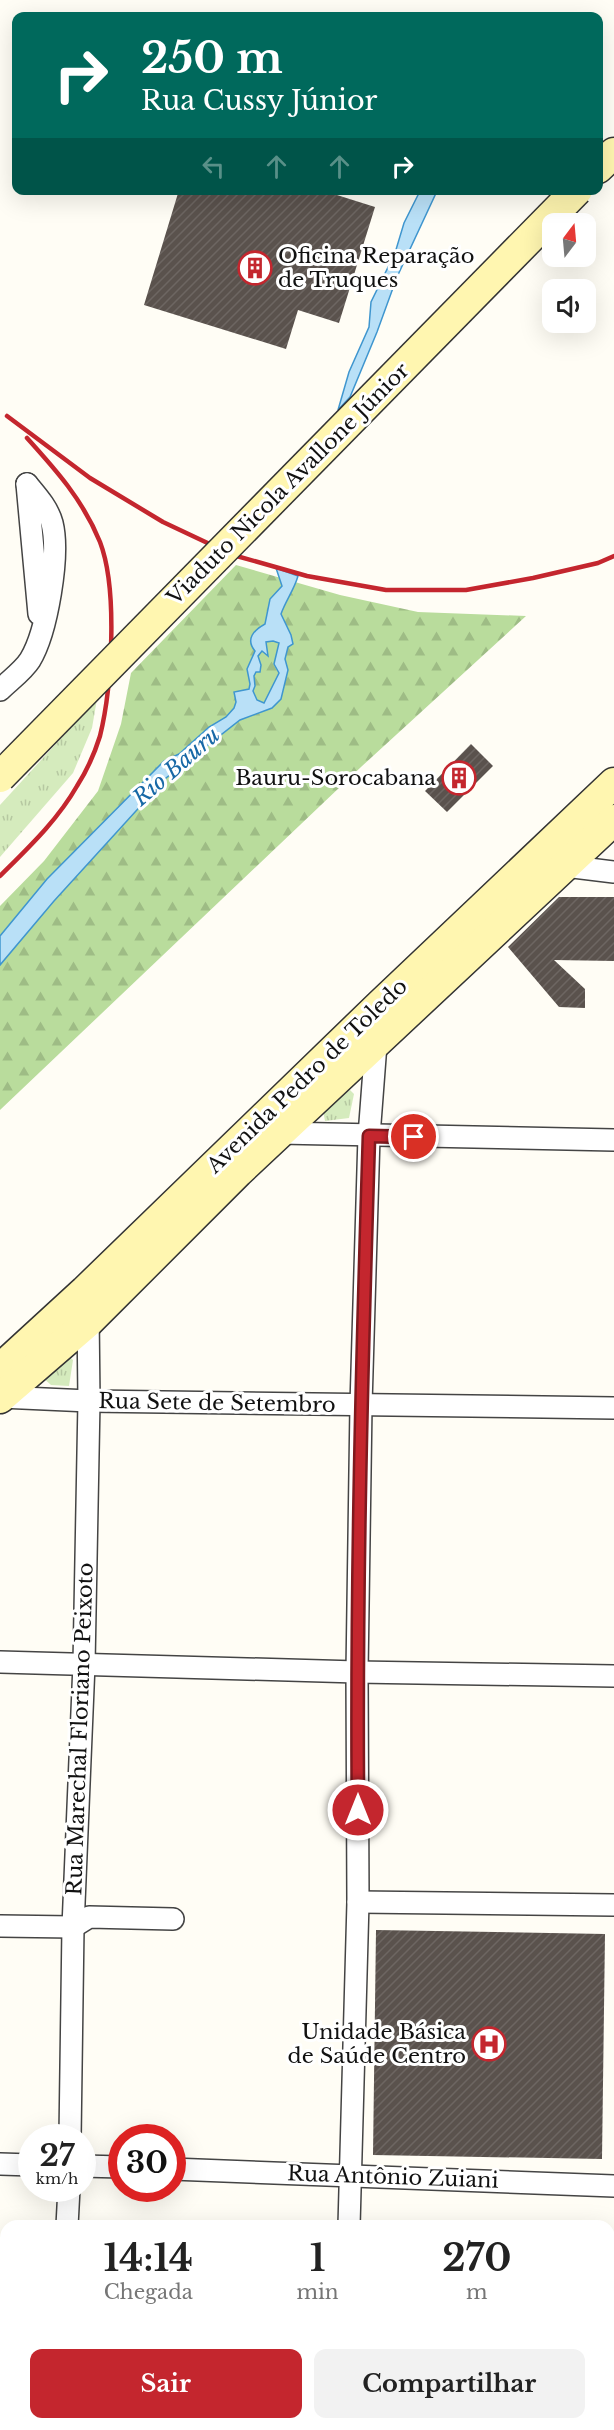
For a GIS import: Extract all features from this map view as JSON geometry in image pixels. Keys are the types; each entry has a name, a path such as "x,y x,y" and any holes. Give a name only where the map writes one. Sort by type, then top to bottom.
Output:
{"main road":[{"path":"603,163 614,153"},
{"name":"Viaduto Nicola Avallone Júnior","path":"0,777 572,195"},
{"name":"Avenida Pedro de Toledo","path":"0,1397 89,1321 231,1164 280,1133 376,1044 557,854 614,783"},
{"name":"Avenida Pedro de Toledo","path":"0,1369 85,1291 231,1164 557,854 614,820"}],"street":[{"path":"0,690 29,660 41,629 52,585 55,547 52,522 42,503 27,484 41,629"},
{"path":"557,854 614,872"},
{"path":"349,2220 358,1902 357,1672 361,1404 369,1136 376,1044"},
{"path":"280,1133 614,1140"},
{"name":"Rua Marechal Floriano Peixoto","path":"70,2124 73,1927 84,1664 89,1401 89,1321 85,1291"},
{"name":"Rua Sete de Setembro","path":"0,1397 89,1401 614,1408"},
{"path":"0,1662 357,1672 614,1676"},
{"path":"358,1902 614,1905"},
{"path":"0,1926 73,1927 89,1917 172,1919"},
{"path":"0,2164 18,2165"},
{"name":"Rua Antônio Zuiani","path":"186,2169 614,2187"},
{"path":"67,2220 68,2202"}],"green space":[{"path":"236,565 340,595 418,612 526,616 361,767 0,1110 0,906 44,861 98,791 121,724 131,673"},
{"path":"97,699 92,728 73,773 0,857 0,805"},
{"path":"350,1090 354,1094 349,1118 325,1121 323,1110"},
{"path":"64,1352 73,1360 69,1386 51,1385 42,1377"}],"water":[{"path":"418,195 435,195 397,277 350,397 338,410 349,372 369,327 371,302 395,253 404,223"},
{"name":"Rio Bauru","path":"276,568 298,576 281,614 293,644 288,647 285,659 288,670 281,699 272,708 240,720 166,778 54,901 0,965 0,936 47,879 164,761 179,754 209,727 226,717 236,702 234,692 249,689 247,669 255,651 251,643 252,635 265,624 270,599 282,586","holes":["266,642 279,643 274,664 279,673 264,703 257,700 253,691 254,676 256,672 260,672 261,665 258,656 262,651 268,656"]}],"building":[{"name":"Oficina Reparação de Truques","path":"177,195 337,195 375,207 339,323 298,310 286,349 144,305"},
{"name":"Bauru-Sorocabana","path":"471,744 493,766 447,812 425,791"},
{"path":"559,897 614,897 614,961 554,960 585,989 585,1008 559,1007 508,947"},
{"name":"Unidade Básica de Saúde Centro","path":"376,1930 605,1934 602,2159 373,2155"}],"railway":[{"path":"7,416 90,478 163,522 233,555 307,576 386,590 466,590 533,578 598,563 614,556"},
{"path":"0,876 51,822 84,775 100,736 110,665 109,585 100,542 77,499 27,438"}],"place":[{"name":"Oficina Reparação de Truques","path":"255,268"},
{"name":"Bauru-Sorocabana","path":"459,778"},
{"name":"Unidade Básica de Saúde Centro","path":"489,2044"}],"route":[{"path":"358,1810 357,1672 361,1404 369,1136 414,1137"}]}
